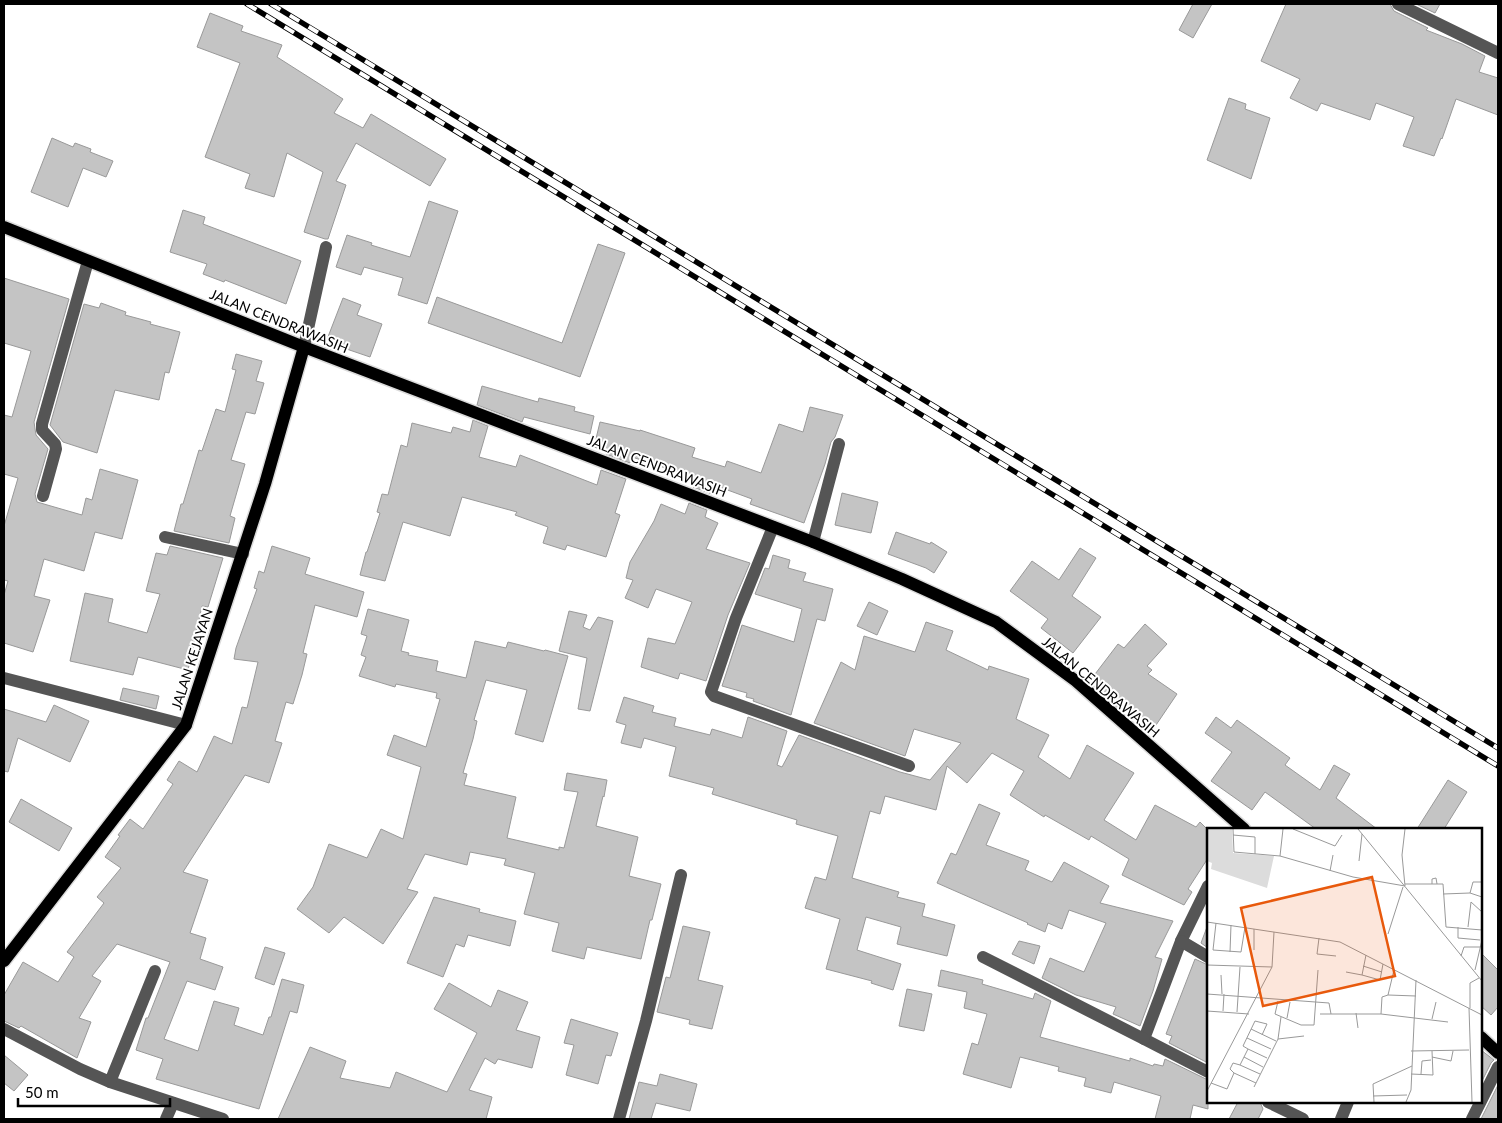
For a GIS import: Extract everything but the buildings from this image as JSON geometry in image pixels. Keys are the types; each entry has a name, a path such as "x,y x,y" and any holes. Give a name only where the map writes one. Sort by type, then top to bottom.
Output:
{"main road":[{"name":"JALAN CENDRAWASIH","path":"4,228 304,347 813,542 902,579 996,622 1076,681 1239,828"},
{"name":"JALAN KEJAYAN","path":"4,961 186,725 264,484 304,347"},
{"path":"1482,1038 1498,1053"}],"street":[{"path":"1398,4 1498,52"},
{"path":"304,347 326,247"},
{"path":"43,496 56,449 55,444 42,430 42,424 88,261"},
{"path":"813,542 839,444"},
{"path":"773,527 736,618 711,692 714,696 908,766"},
{"path":"165,537 242,554"},
{"path":"4,678 186,725"},
{"path":"619,1119 646,1021 681,875"},
{"path":"1144,1039 1181,942 1207,888"},
{"path":"1181,942 1207,956"},
{"path":"983,957 1207,1071"},
{"path":"110,1082 155,971"},
{"path":"4,1030 80,1069 110,1082 223,1119"},
{"path":"1482,1099 1498,1067"},
{"path":"166,1119 173,1103"},
{"path":"1270,1103 1303,1119"},
{"path":"1341,1119 1348,1103"},
{"path":"1472,1119 1480,1103"}],"railway":[{"path":"247,4 1498,766"},
{"path":"271,4 1498,748"}]}
